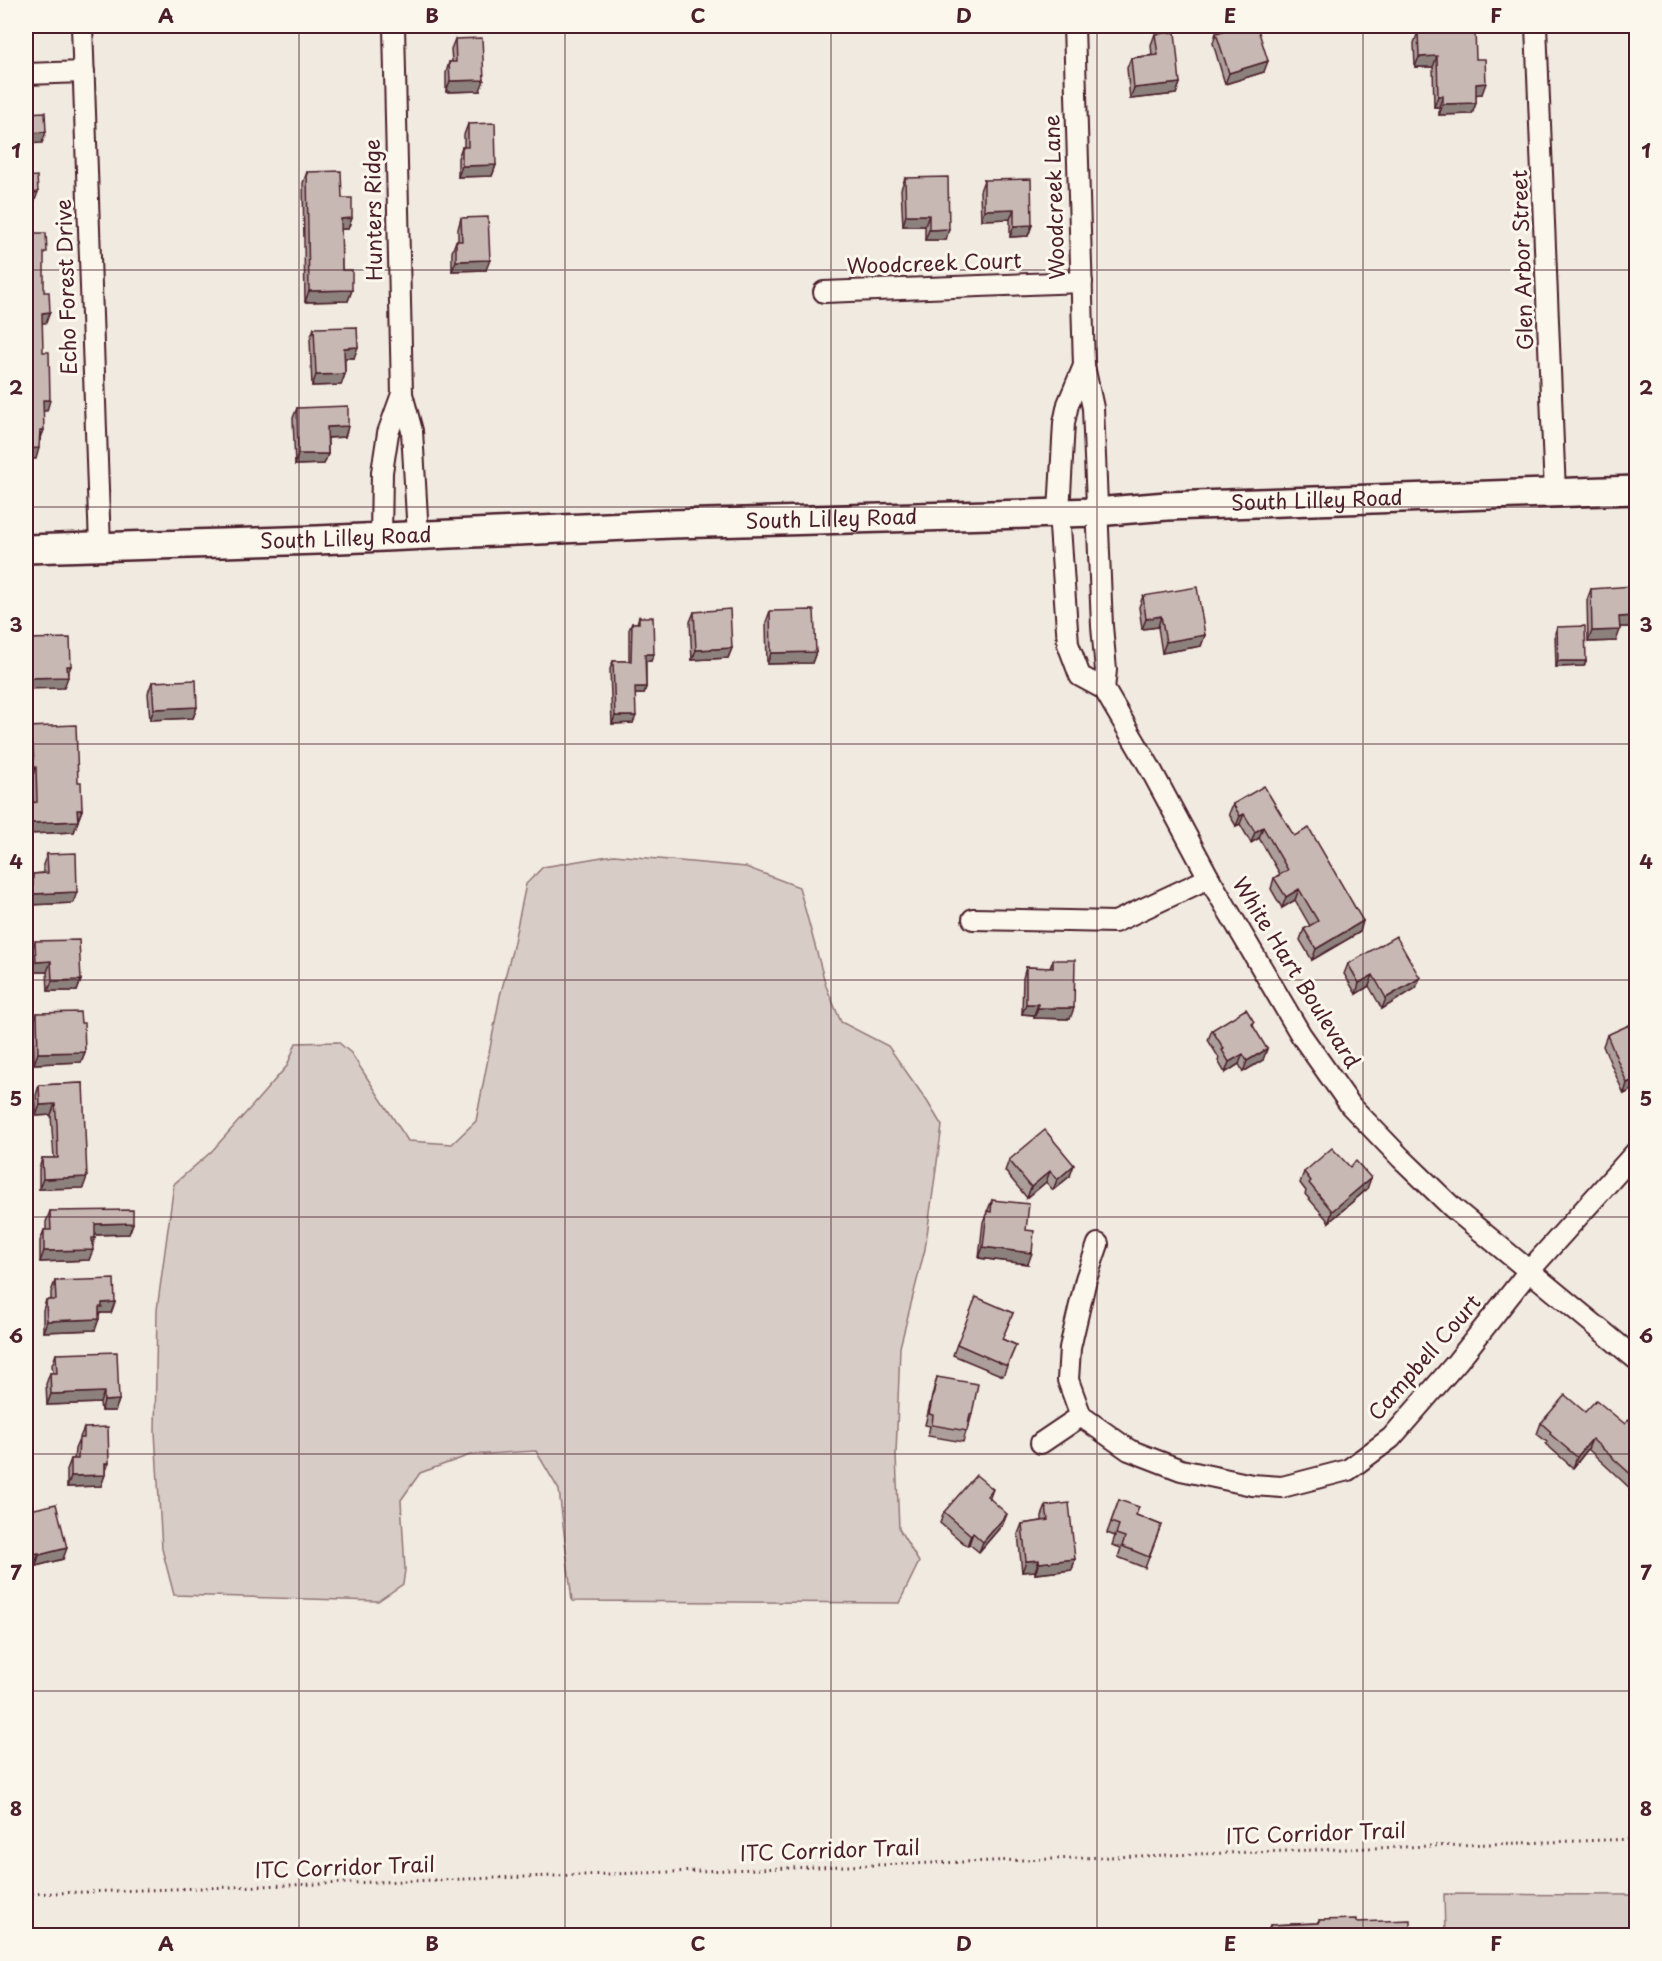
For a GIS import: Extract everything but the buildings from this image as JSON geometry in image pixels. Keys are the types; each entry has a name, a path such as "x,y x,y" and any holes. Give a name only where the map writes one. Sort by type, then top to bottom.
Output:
{"street":[{"name":"Echo Forest Drive","path":"82,26 100,547"},
{"name":"Hunters Ridge","path":"394,26 402,394 412,431 418,536"},
{"name":"Woodcreek Lane","path":"1074,26 1084,366 1093,408 1096,512"},
{"name":"Glen Arbor Street","path":"1536,26 1555,493"},
{"path":"26,74 84,72"},
{"name":"Woodcreek Court","path":"824,292 1082,282"},
{"name":"Woodcreek Lane","path":"1059,512 1064,423 1068,404 1084,366"},
{"name":"Hunters Ridge","path":"381,537 383,462 388,433 402,394"},
{"name":"South Lilley Road","path":"26,549 418,536 671,524 1096,512 1177,506 1636,490"},
{"name":"White Hart Boulevard","path":"1059,512 1068,644 1080,676 1104,688 1209,878 1301,1035 1351,1106 1401,1158 1453,1208 1636,1359"},
{"path":"1096,512 1106,670 1104,688"},
{"path":"973,919 1115,922 1209,878"},
{"name":"Campbell Court","path":"1081,1416 1129,1450 1181,1470 1252,1485 1282,1487 1348,1470 1390,1438 1457,1362 1529,1271 1636,1152"},
{"path":"1041,1443 1081,1416 1068,1380 1070,1348 1086,1279 1098,1244"}],"path":[{"name":"ITC Corridor Trail","path":"26,1894 1636,1839"}],"shaded area":[{"path":"614,855 746,867 799,887 826,986 841,1022 888,1046 942,1126 925,1249 900,1347 896,1455 899,1529 919,1562 899,1603 572,1601 559,1490 536,1451 470,1455 420,1473 401,1500 405,1570 403,1584 378,1601 174,1595 162,1549 155,1432 157,1310 174,1184 211,1152 287,1066 296,1043 338,1042 351,1053 408,1141 452,1144 476,1121 500,996 526,884 543,867"},
{"path":"1444,1894 1636,1895 1636,1935 1445,1935"}]}
